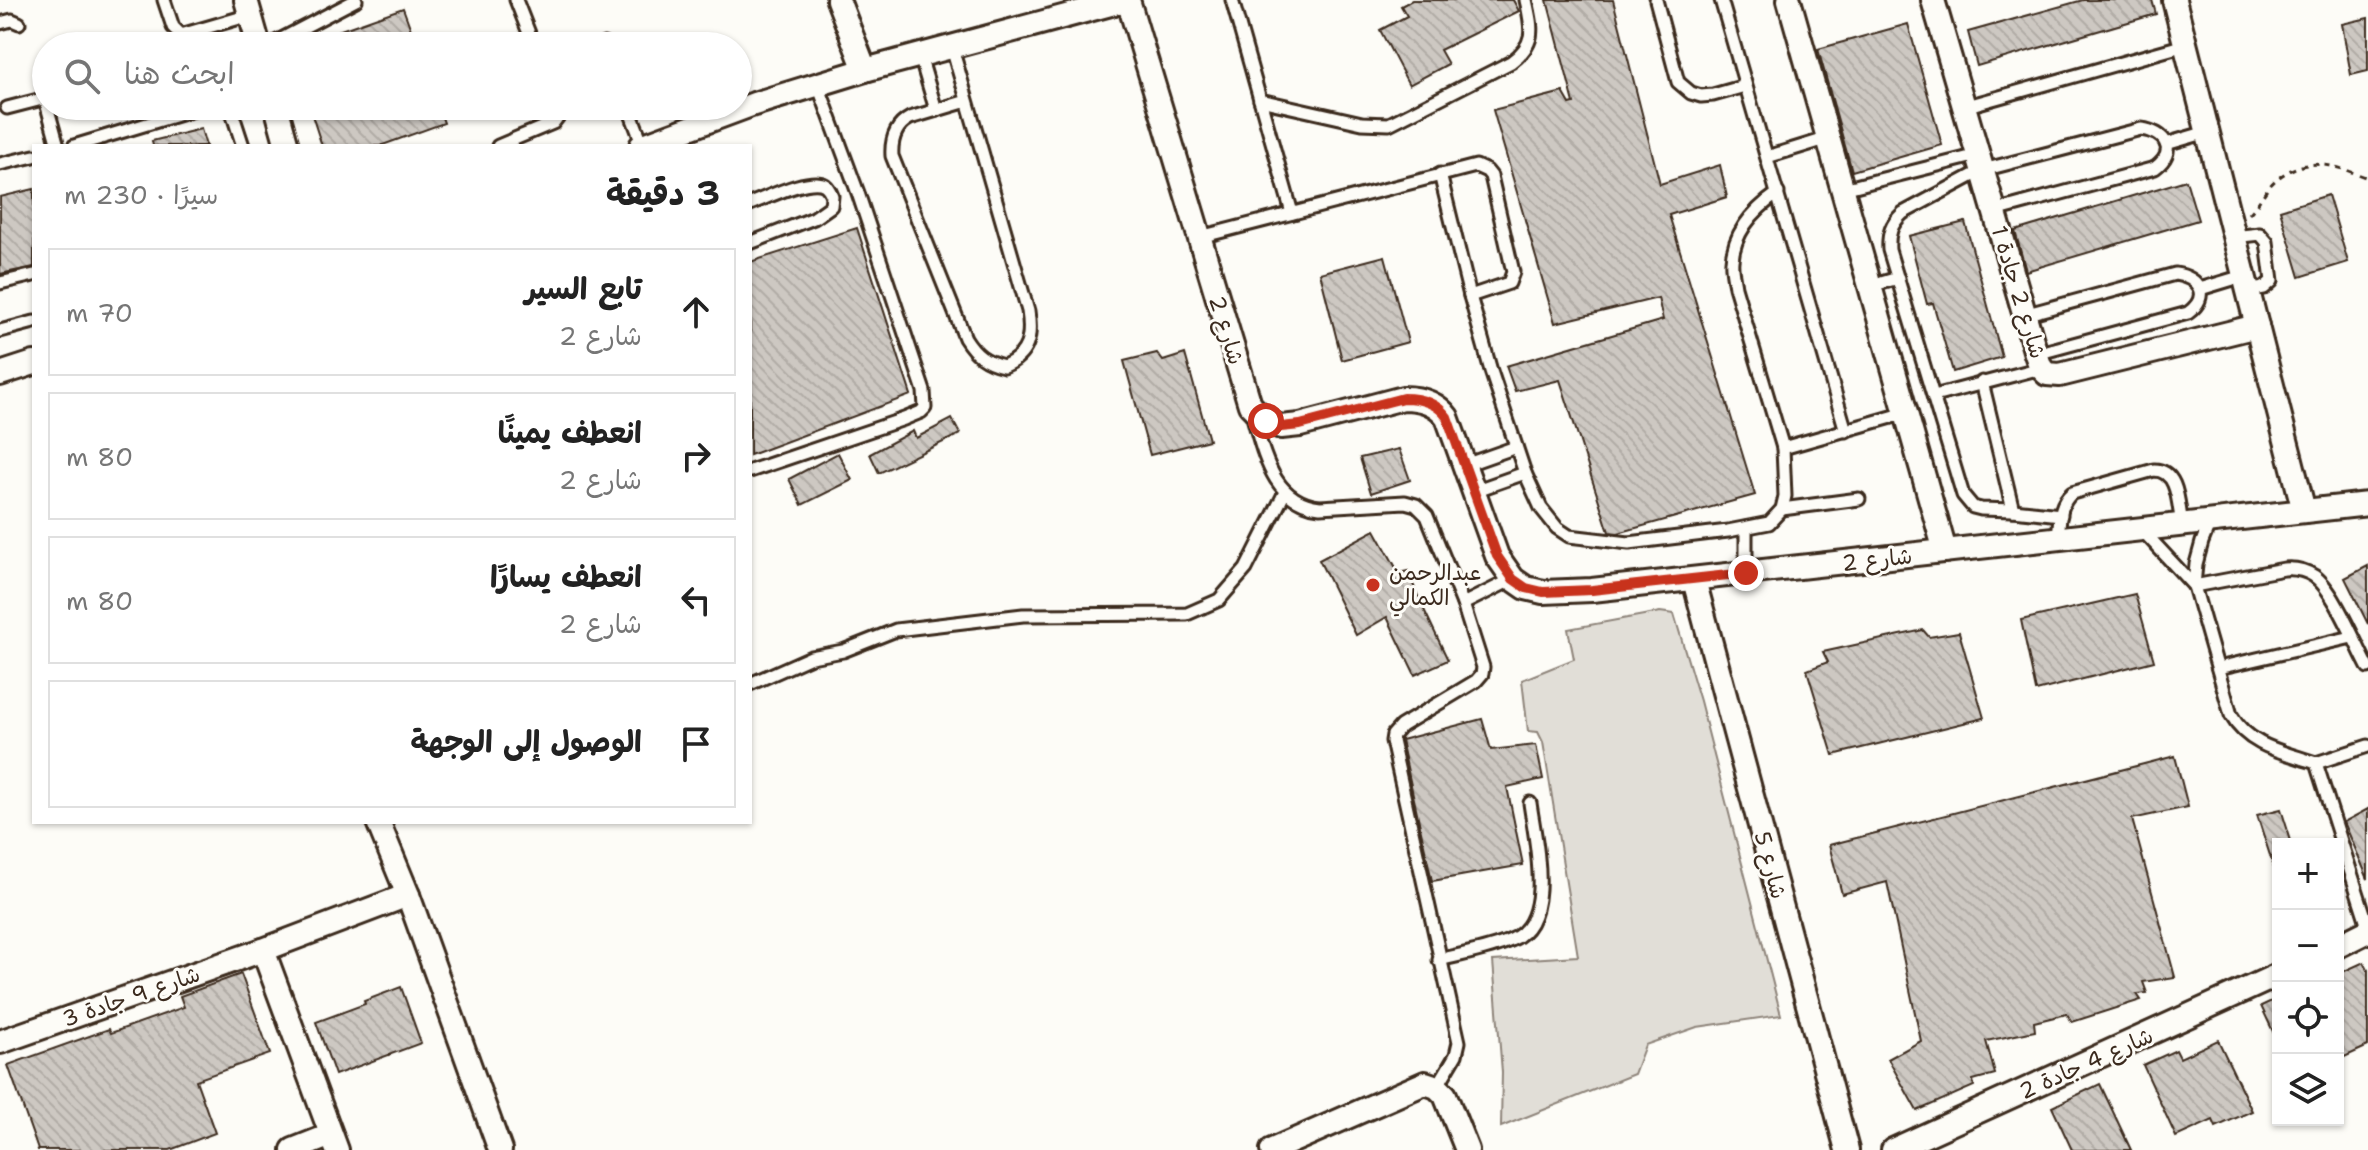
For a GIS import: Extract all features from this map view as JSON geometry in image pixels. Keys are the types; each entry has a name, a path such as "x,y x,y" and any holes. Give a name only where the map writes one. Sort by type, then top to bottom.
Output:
{"street":[{"path":"838,0 865,70"},
{"path":"752,105 865,70 1127,0"},
{"name":"شارع 2","path":"1127,0 1250,405"},
{"path":"1789,0 1945,551"},
{"name":"شارع 2 جادة 1","path":"1933,0 2038,361 2047,374 2060,375 2257,326"},
{"path":"2174,0 2304,511"},
{"path":"248,8 255,32"},
{"path":"278,120 281,144"},
{"path":"653,144 718,120"},
{"path":"0,374 32,364"},
{"path":"1250,405 1266,421 1281,427 1300,425 1403,398 1420,399 1437,406 1447,417 1497,556 1513,579"},
{"name":"شارع 2","path":"1513,579 1526,588 1543,592 1592,590 1945,551 2060,526 2141,529 2368,504"},
{"name":"شارع 5","path":"1694,580 1847,1150"},
{"path":"379,824 408,895 500,1150"},
{"name":"شارع 9 جادة 3","path":"0,1042 263,950 408,895"},
{"path":"2344,943 2368,929"},
{"path":"263,950 334,1143 293,1150"},
{"name":"شارع 4 جادة 2","path":"1893,1150 2272,978"},
{"path":"1272,1150 1425,1083 1437,1087 1445,1095 1467,1150"}],"lane":[{"path":"164,0 173,27 178,32"},
{"path":"295,32 356,0"},
{"path":"516,0 529,32"},
{"path":"1232,0 1292,213"},
{"path":"1260,100 1362,123 1389,124 1524,53 1531,39 1526,0"},
{"path":"1656,0 1678,82 1691,93 1701,96 1745,86"},
{"path":"1721,0 1846,431"},
{"path":"188,32 248,8"},
{"path":"0,23 12,20 19,23"},
{"path":"1964,107 2185,45"},
{"path":"952,48 967,101 1030,324 1028,342 1021,356 1004,366 982,358 972,350 965,338 892,156 892,140 902,122 967,101"},
{"path":"920,56 936,110"},
{"path":"752,470 904,419 925,408 924,391 858,193 818,85"},
{"path":"7,108 32,104"},
{"path":"51,120 57,144"},
{"path":"81,144 160,120"},
{"path":"235,120 242,144"},
{"path":"503,144 555,120"},
{"path":"637,120 653,144"},
{"path":"1843,189 2141,129 2163,136 2167,153 2155,168 1995,211"},
{"path":"2166,144 2207,132"},
{"path":"1767,157 1829,138"},
{"path":"0,164 32,156"},
{"path":"1981,163 1903,213 1894,221 1888,239 1963,495 1967,502 1981,509 2013,510 2060,526 2065,499 2072,493 2162,470 2174,482 2182,525"},
{"path":"1200,237 1476,166 1491,176 1513,272 1512,278 1503,286 1470,296"},
{"path":"1440,174 1470,296 1516,447 1541,508 1557,528 1569,536 1629,543 1769,523 1782,509 1785,496 1783,448 1735,287 1732,261 1737,239 1746,222 1758,207 1778,193"},
{"path":"752,203 815,183 826,186 832,196 831,206 814,218 752,242"},
{"path":"2200,289 2245,284 2264,288 2272,281 2267,242 2260,234 2233,233"},
{"path":"1934,396 2188,313 2196,308 2200,289 2196,281 2175,274 2024,315"},
{"path":"0,283 32,275"},
{"path":"1871,286 1898,278"},
{"path":"0,331 32,323"},
{"path":"1982,382 2013,510"},
{"path":"1250,405 1264,455 1273,477 1285,492 1310,506 1405,502 1416,505 1427,516 1463,604 1483,667 1476,681 1401,726 1392,741 1459,1042 1456,1055 1437,1087"},
{"path":"1783,448 1906,413"},
{"path":"1465,465 1516,447"},
{"path":"1474,491 1525,473"},
{"path":"752,683 811,657 843,651 896,630 1023,615 1187,614 1219,600 1246,569 1285,492"},
{"path":"1782,509 1859,499"},
{"path":"2211,522 2199,553 2194,586 2231,715 2238,726 2258,743 2316,763 2368,746"},
{"path":"1746,528 1746,573"},
{"path":"2141,529 2194,586"},
{"path":"2194,586 2284,569 2304,570 2327,589 2368,667"},
{"path":"1463,604 1513,579"},
{"path":"2218,668 2352,637"},
{"path":"2316,763 2368,929"},
{"path":"1439,960 1513,940 1527,930 1535,915 1539,883 1530,803"}],"path":[{"path":"2233,233 2276,179 2308,163 2333,165 2368,178"}],"shaded area":[{"path":"1660,612 1674,614 1700,701 1781,1015 1697,1027 1645,1045 1634,1074 1501,1127 1502,1072 1493,961 1578,956 1543,742 1538,732 1528,731 1522,680 1574,659 1568,629"}],"building":[{"path":"1412,0 1513,0 1519,11 1440,50 1448,64 1409,85 1380,30 1407,16 1401,6"},
{"path":"1547,0 1613,0 1660,184 1720,165 1727,197 1669,215 1755,495 1618,533 1609,532 1560,380 1515,391 1506,366 1663,320 1658,298 1555,323 1493,110 1563,92 1570,104 1574,103"},
{"path":"2083,0 2152,0 2156,14 1977,66 1968,32"},
{"path":"403,8 412,32 335,32"},
{"path":"2368,18 2368,71 2351,75 2342,24"},
{"path":"1908,24 1942,145 1852,171 1818,49"},
{"path":"314,120 443,120 444,123 386,144 321,144"},
{"path":"201,129 205,144 153,144 152,141"},
{"path":"2186,180 2198,220 2026,271 2015,231"},
{"path":"32,189 32,267 0,274 0,197"},
{"path":"2328,195 2348,262 2300,277 2280,210"},
{"path":"1965,222 2002,357 1953,372 1933,303 1927,304 1909,236"},
{"path":"857,228 911,395 752,454 752,261"},
{"path":"1385,256 1408,342 1342,360 1320,273"},
{"path":"1157,353 1163,361 1185,354 1209,440 1150,455 1124,361"},
{"path":"952,419 960,434 879,473 870,454 913,431 916,438"},
{"path":"1399,449 1410,480 1371,493 1360,458"},
{"path":"838,453 852,480 802,505 789,479"},
{"name":"عبدالرحمن الكمالي","path":"1375,530 1399,573 1408,571 1448,660 1415,675 1387,617 1356,635 1319,560"},
{"path":"2368,566 2368,624 2345,578"},
{"path":"2135,594 2154,661 2036,691 2021,620"},
{"path":"1923,630 1929,637 1959,632 1984,718 1833,755 1807,670 1828,662 1823,652"},
{"path":"1482,719 1491,750 1536,745 1543,779 1507,787 1523,865 1432,881 1401,740"},
{"path":"2175,756 2188,807 2132,819 2175,977 2143,982 2147,993 2137,994 2141,1000 2072,1022 2067,1014 2034,1022 2035,1031 1986,1041 1995,1074 1973,1080 1974,1086 1917,1111 1888,1059 1921,1041 1887,882 1842,894 1829,845"},
{"path":"2281,809 2290,838 2272,838 2272,862 2257,815"},
{"path":"2368,809 2368,879 2344,822"},
{"path":"2364,962 2368,970 2368,1046 2344,1057 2344,982 2344,971"},
{"path":"241,974 270,1054 196,1080 215,1133 170,1150 38,1150 8,1065 109,1029 111,1033 184,1007 180,996"},
{"path":"401,987 421,1043 335,1075 316,1022"},
{"path":"2272,1001 2272,1029 2261,1006"},
{"path":"2218,1040 2252,1111 2216,1127 2213,1120 2176,1137 2143,1065 2176,1050 2180,1058"},
{"path":"2100,1084 2131,1150 2072,1150 2052,1107"}],"place":[{"name":"عبدالرحمن الكمالي","path":"1373,585"}],"route":[{"path":"1266,421 1281,427 1300,425 1403,398 1420,399 1437,406 1447,417 1497,556 1513,579 1526,588 1543,592 1592,590 1746,573"}]}
